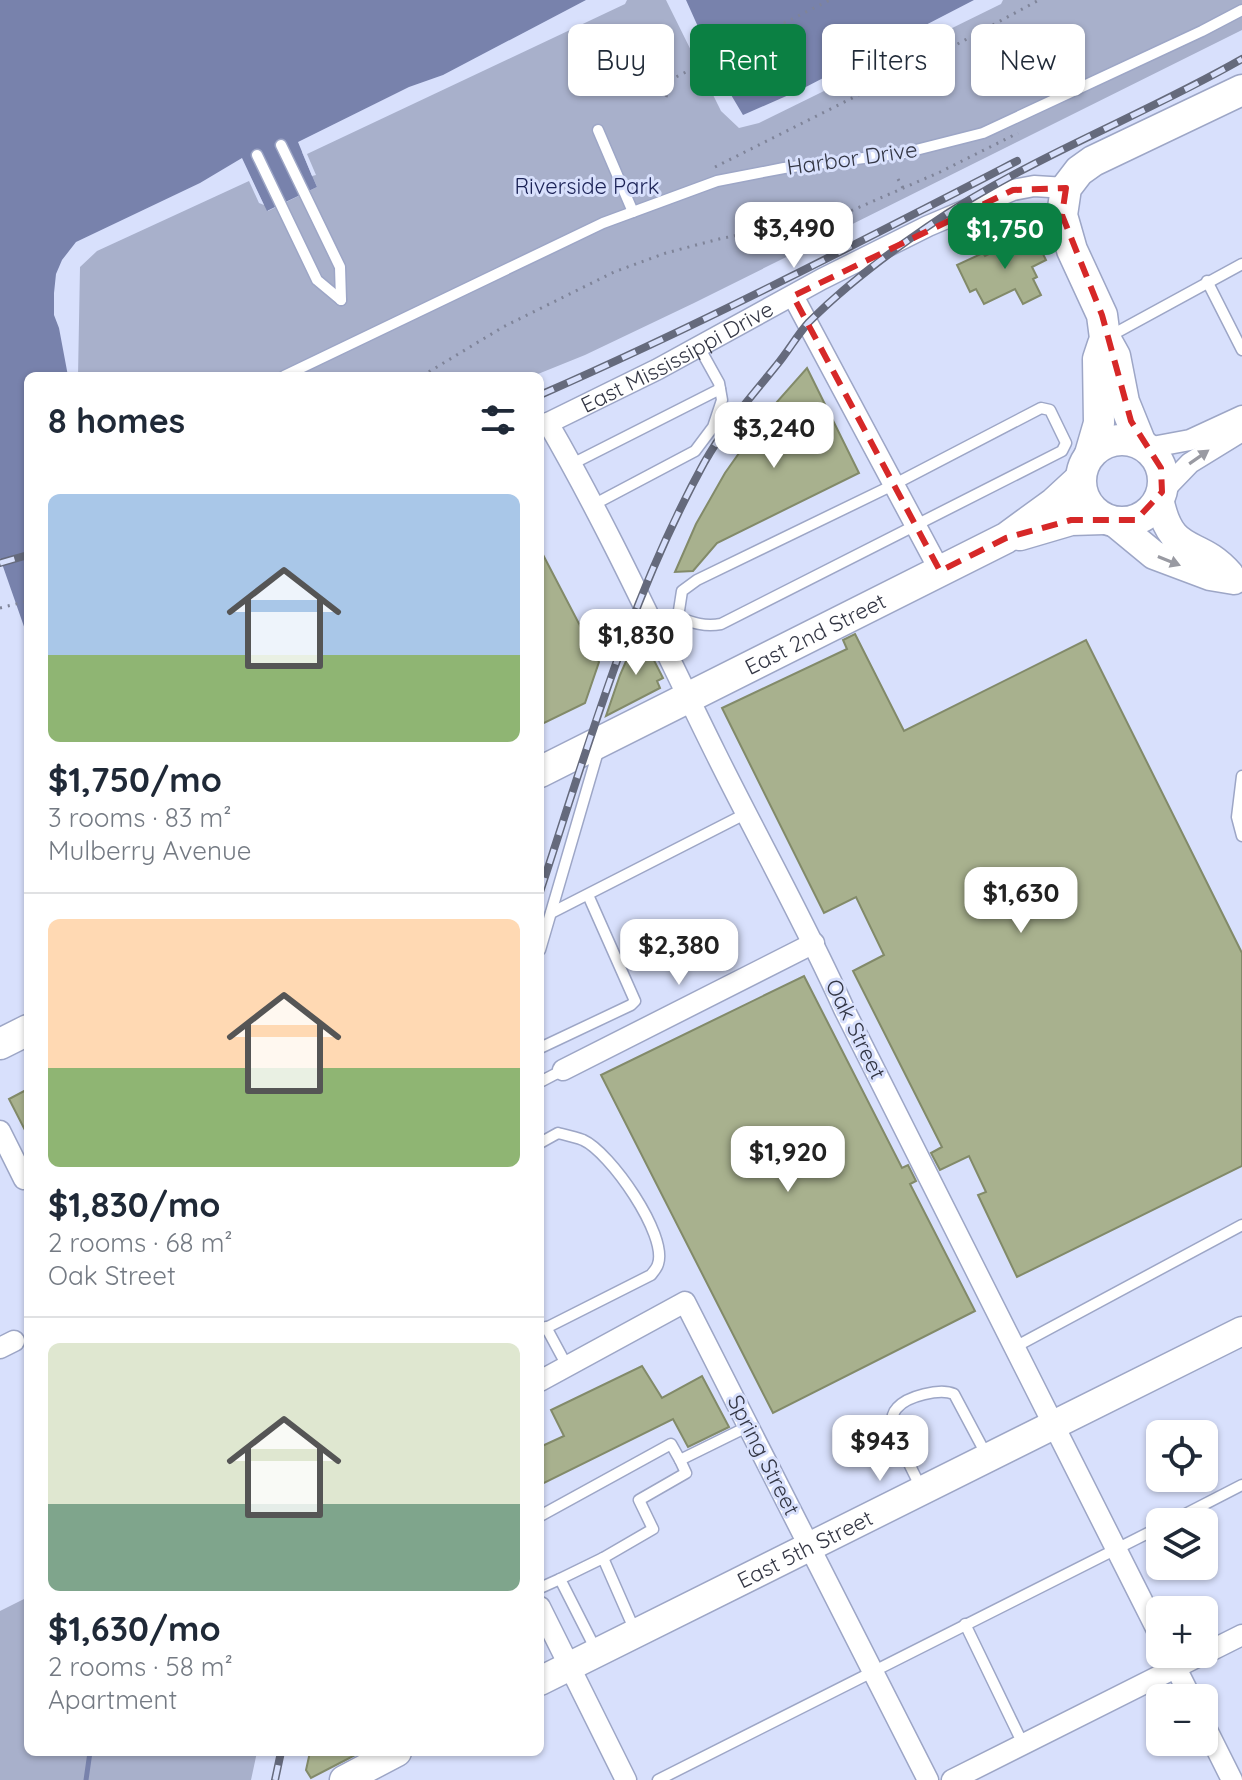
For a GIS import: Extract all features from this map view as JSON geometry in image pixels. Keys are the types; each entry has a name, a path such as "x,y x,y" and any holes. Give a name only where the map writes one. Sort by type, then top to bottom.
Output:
{"main road":[{"path":"1105,338 1098,359 1099,423 1085,466 1086,502 1109,520 1136,520 1154,507 1161,495 1161,468 1144,446 1124,402 1115,356 1105,338 1102,315 1066,233 1062,215 1066,188 1079,171 1112,150 1242,90"},
{"path":"1085,466 1110,441 1122,440 1144,446"},
{"name":"East 2nd Street","path":"544,770 1006,538 1054,503 1085,466"},
{"name":"East 2nd Street","path":"1006,538 1032,534 1071,520 1109,520"},
{"path":"0,1044 24,1032"}],"street":[{"name":"East Mississippi Drive","path":"544,425 699,347 902,238 1013,190 1034,186 1066,188"},
{"path":"793,296 940,571"},
{"path":"1144,446 1190,440 1242,416"},
{"name":"Oak Street","path":"544,425 572,464 593,505 1146,1609"},
{"path":"1239,582 1218,561 1180,542 1169,532 1161,495 1190,463 1242,431"},
{"path":"1109,520 1154,555 1210,576 1239,582"},
{"path":"563,1070 814,943"},
{"path":"0,1131 24,1178"},
{"name":"Spring Street","path":"567,1366 685,1302 928,1780"},
{"name":"East 5th Street","path":"544,1679 1242,1331"},
{"path":"544,1379 567,1366"},
{"path":"544,1615 626,1780"},
{"path":"1218,1647 1242,1635"},
{"path":"952,1780 1159,1668"},
{"path":"1218,1752 1232,1780"},
{"path":"344,1780 389,1756"}],"lane":[{"name":"Harbor Drive","path":"292,372 603,223 711,183 784,168 904,153 983,133 1242,10"},
{"path":"598,130 633,212"},
{"path":"257,155 317,280 341,300 340,267 281,145"},
{"path":"1105,338 1242,264"},
{"path":"1207,281 1242,350"},
{"path":"593,505 695,451 713,427 719,412 719,383 699,347"},
{"path":"572,464 720,389"},
{"path":"653,626 678,617 708,626 721,624 1062,451 1066,443 1050,410 1041,408 893,485 697,580 682,591 678,617"},
{"path":"544,937 601,741"},
{"path":"1242,776 1237,817 1242,836"},
{"path":"551,913 747,813"},
{"path":"544,1046 635,1001 588,895"},
{"path":"544,1080 563,1070"},
{"path":"544,1141 558,1133 584,1140 611,1162 643,1207 657,1246 659,1263 651,1275 544,1328"},
{"path":"1015,1347 1242,1225"},
{"path":"544,1331 567,1366"},
{"path":"923,1491 891,1427 899,1405 938,1389 954,1394 988,1458"},
{"path":"680,1460 749,1426"},
{"path":"544,1514 671,1444 686,1473 639,1500 653,1529 603,1558 544,1586"},
{"path":"1197,1508 1242,1485"},
{"path":"658,1780 1146,1534"},
{"path":"603,1558 636,1633"},
{"path":"560,1579 597,1652"},
{"path":"965,1624 1023,1744"}],"path":[{"path":"666,97 672,79 830,0"},
{"path":"711,183 708,171 1039,0"},
{"path":"429,372 503,327 614,272 666,253 719,239 846,213 1019,133"},
{"path":"898,179 903,188"},
{"path":"0,608 24,602"}],"highlighted area":[{"path":"1066,188 1062,215 1102,315 1131,421 1161,468 1162,492 1136,520 1071,520 1006,538 940,571 793,296 1013,190"}],"green space":[{"name":"Riverside Park","path":"623,0 1242,0 1242,30 694,303 543,372 74,372 76,265 95,247 251,176 268,211 317,187 302,152 568,26 568,96 674,96 674,24 572,24"},
{"path":"24,1599 24,1756 256,1756 251,1780 0,1780 0,1611"}],"shaded area":[{"path":"0,0 623,0 302,152 317,187 267,211 250,176 95,247 76,265 74,372 24,372 24,627 0,558"},
{"path":"670,0 999,0 949,24 822,24 822,84 806,92 806,24 690,24 690,36"},
{"path":"723,96 798,96 739,124"}],"pier":[{"path":"586,0 627,0 625,4 583,24 568,24 568,31 307,154 316,175 312,176 298,142 409,87 443,75"},
{"path":"666,0 686,0 697,24 690,24 690,48"},
{"path":"974,0 1003,0 1001,4 955,27 955,24 928,24"},
{"path":"822,79 822,92 759,123 739,128 721,111 714,96 732,96 743,115 786,96 806,96 806,87"},
{"path":"242,158 264,205 259,203 249,181 97,251 80,267 78,372 67,372 54,315 56,274 62,260 76,242 200,183"}],"building":[{"path":"1032,232 1046,260 1032,267 1037,277 1033,279 1041,295 1023,304 1015,289 984,304 976,289 970,292 957,265 983,253 985,256"},
{"path":"807,368 859,473 717,543 693,571 675,572 696,524 725,473 768,412"},
{"path":"544,557 599,662 585,703 544,723"},
{"path":"639,631 663,678 657,681 660,688 606,716 620,675"},
{"path":"855,634 904,731 1086,640 1242,953 1242,1166 1017,1277 978,1195 986,1192 969,1156 940,1170 931,1153 942,1147 853,971 884,955 856,897 824,913 722,708 847,649 843,640"},
{"path":"804,976 902,1168 908,1165 916,1181 910,1184 975,1311 773,1413 601,1075"},
{"path":"24,1091 24,1128 9,1099"},
{"path":"642,1366 662,1398 702,1376 729,1427 688,1447 673,1419 544,1483 544,1445 564,1436 551,1410"},
{"path":"309,1756 353,1756 311,1778 306,1770"}],"waterway":[{"path":"86,1780 89,1756"}],"railway":[{"path":"544,880 612,674 678,514 720,437 805,327 866,272 964,203 1003,180 1242,59"},
{"path":"544,393 721,311 1017,161"},
{"path":"0,563 24,556"},
{"path":"275,1780 280,1756"}]}
